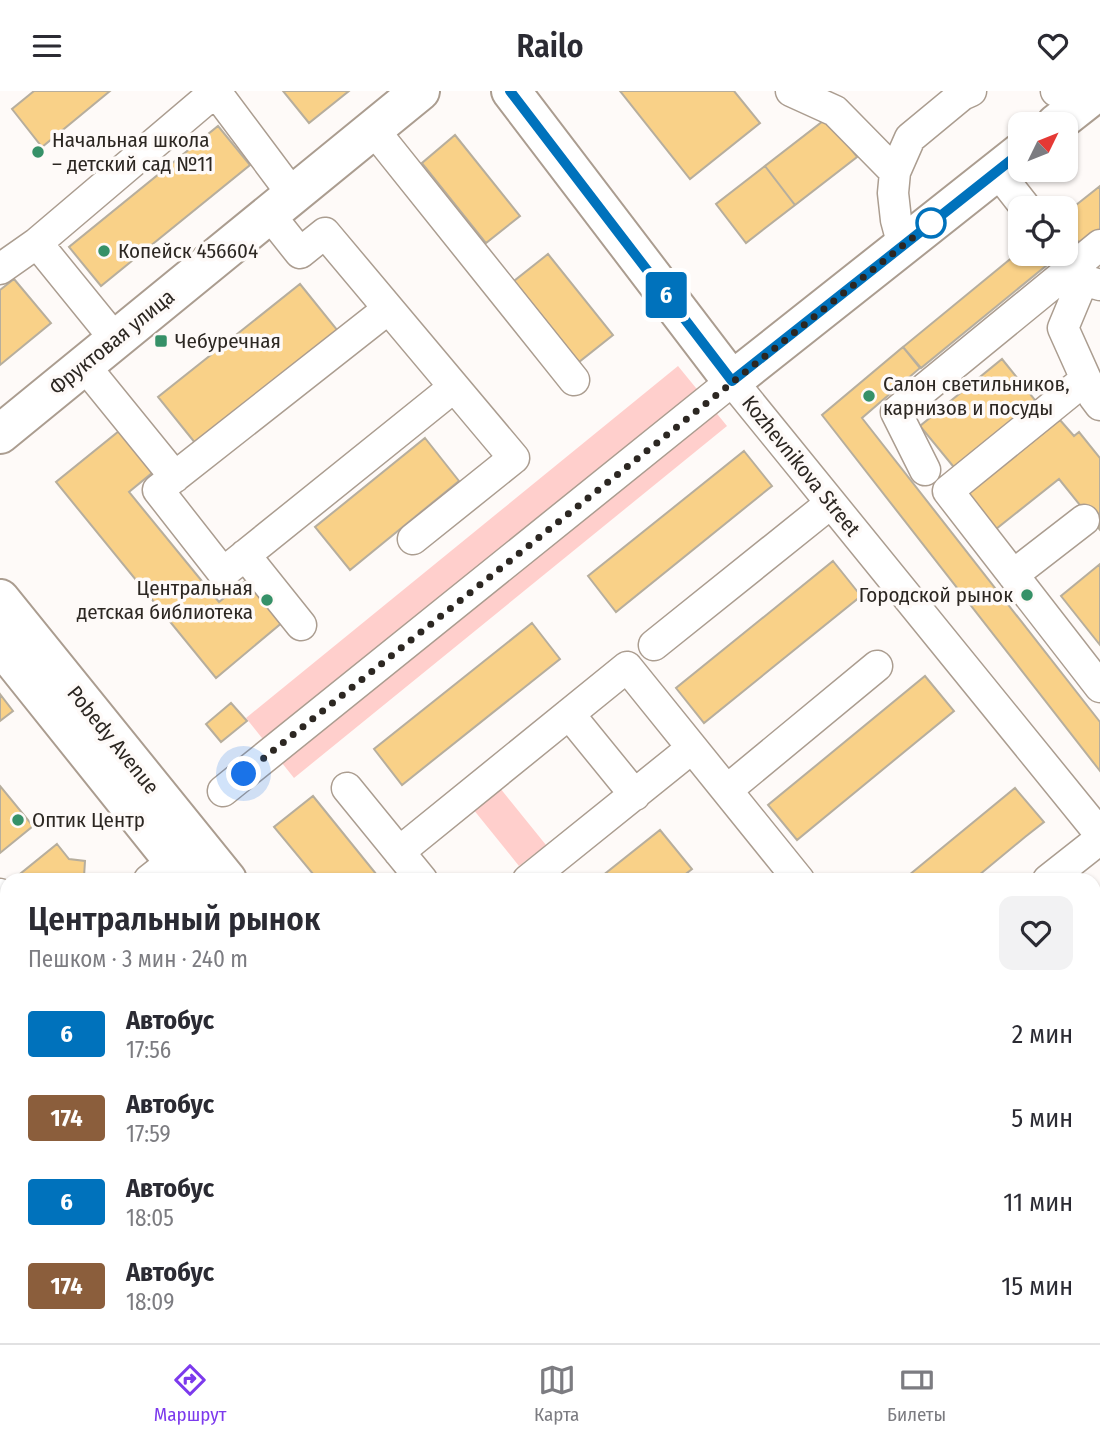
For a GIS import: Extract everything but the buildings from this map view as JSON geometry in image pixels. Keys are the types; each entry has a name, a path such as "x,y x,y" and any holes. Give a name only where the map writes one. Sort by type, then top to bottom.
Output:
{"main road":[{"name":"Фруктовая улица","path":"0,433 420,91"},
{"name":"Kozhevnikova Street","path":"510,91 732,381"},
{"path":"1071,112 1096,93"},
{"path":"732,381 1008,163"},
{"name":"Pobedy Avenue","path":"0,599 221,873"},
{"name":"Pobedy Avenue","path":"0,645 169,873"}],"street":[{"path":"0,269 37,243 216,91 281,204 300,253 325,233 514,458 413,539"},
{"path":"791,91 835,111 895,173"},
{"path":"903,246 896,221 893,193 895,173 910,138 962,95 971,91"},
{"path":"1056,91 1096,93"},
{"path":"373,129 574,380"},
{"path":"37,243 116,339"},
{"path":"925,470 896,412 1079,271 1100,245"},
{"path":"1079,271 1063,328 1093,392 948,491 1100,687"},
{"path":"388,309 158,490 222,573 454,387"},
{"path":"84,365 176,477"},
{"path":"223,791 732,381"},
{"name":"Kozhevnikova Street","path":"732,381 1100,836"},
{"path":"654,645 831,503"},
{"path":"1013,575 1084,520"},
{"path":"245,555 302,625"},
{"path":"727,790 877,666"},
{"path":"399,852 627,667 793,873"},
{"path":"569,714 635,795"},
{"path":"537,873 692,748"},
{"path":"346,788 416,873"},
{"path":"1056,873 1100,836"}],"shaded area":[{"path":"678,366 727,426 294,778 246,718"},
{"path":"500,788 546,845 519,866 473,809"}],"bus line":[{"name":"6","path":"510,91 732,381 1008,162"}],"place":[{"name":"Начальная школа – детский сад №11","path":"38,152"},
{"name":"Копейск 456604","path":"104,251"},
{"name":"Чебуречная","path":"161,341"},
{"name":"Салон светильников, карнизов и посуды","path":"869,396"},
{"name":"Городской рынок","path":"1027,595"},
{"name":"Центральная детская библиотека","path":"267,600"},
{"name":"Оптик Центр","path":"18,820"}],"route":[{"path":"244,774 931,223"}]}
